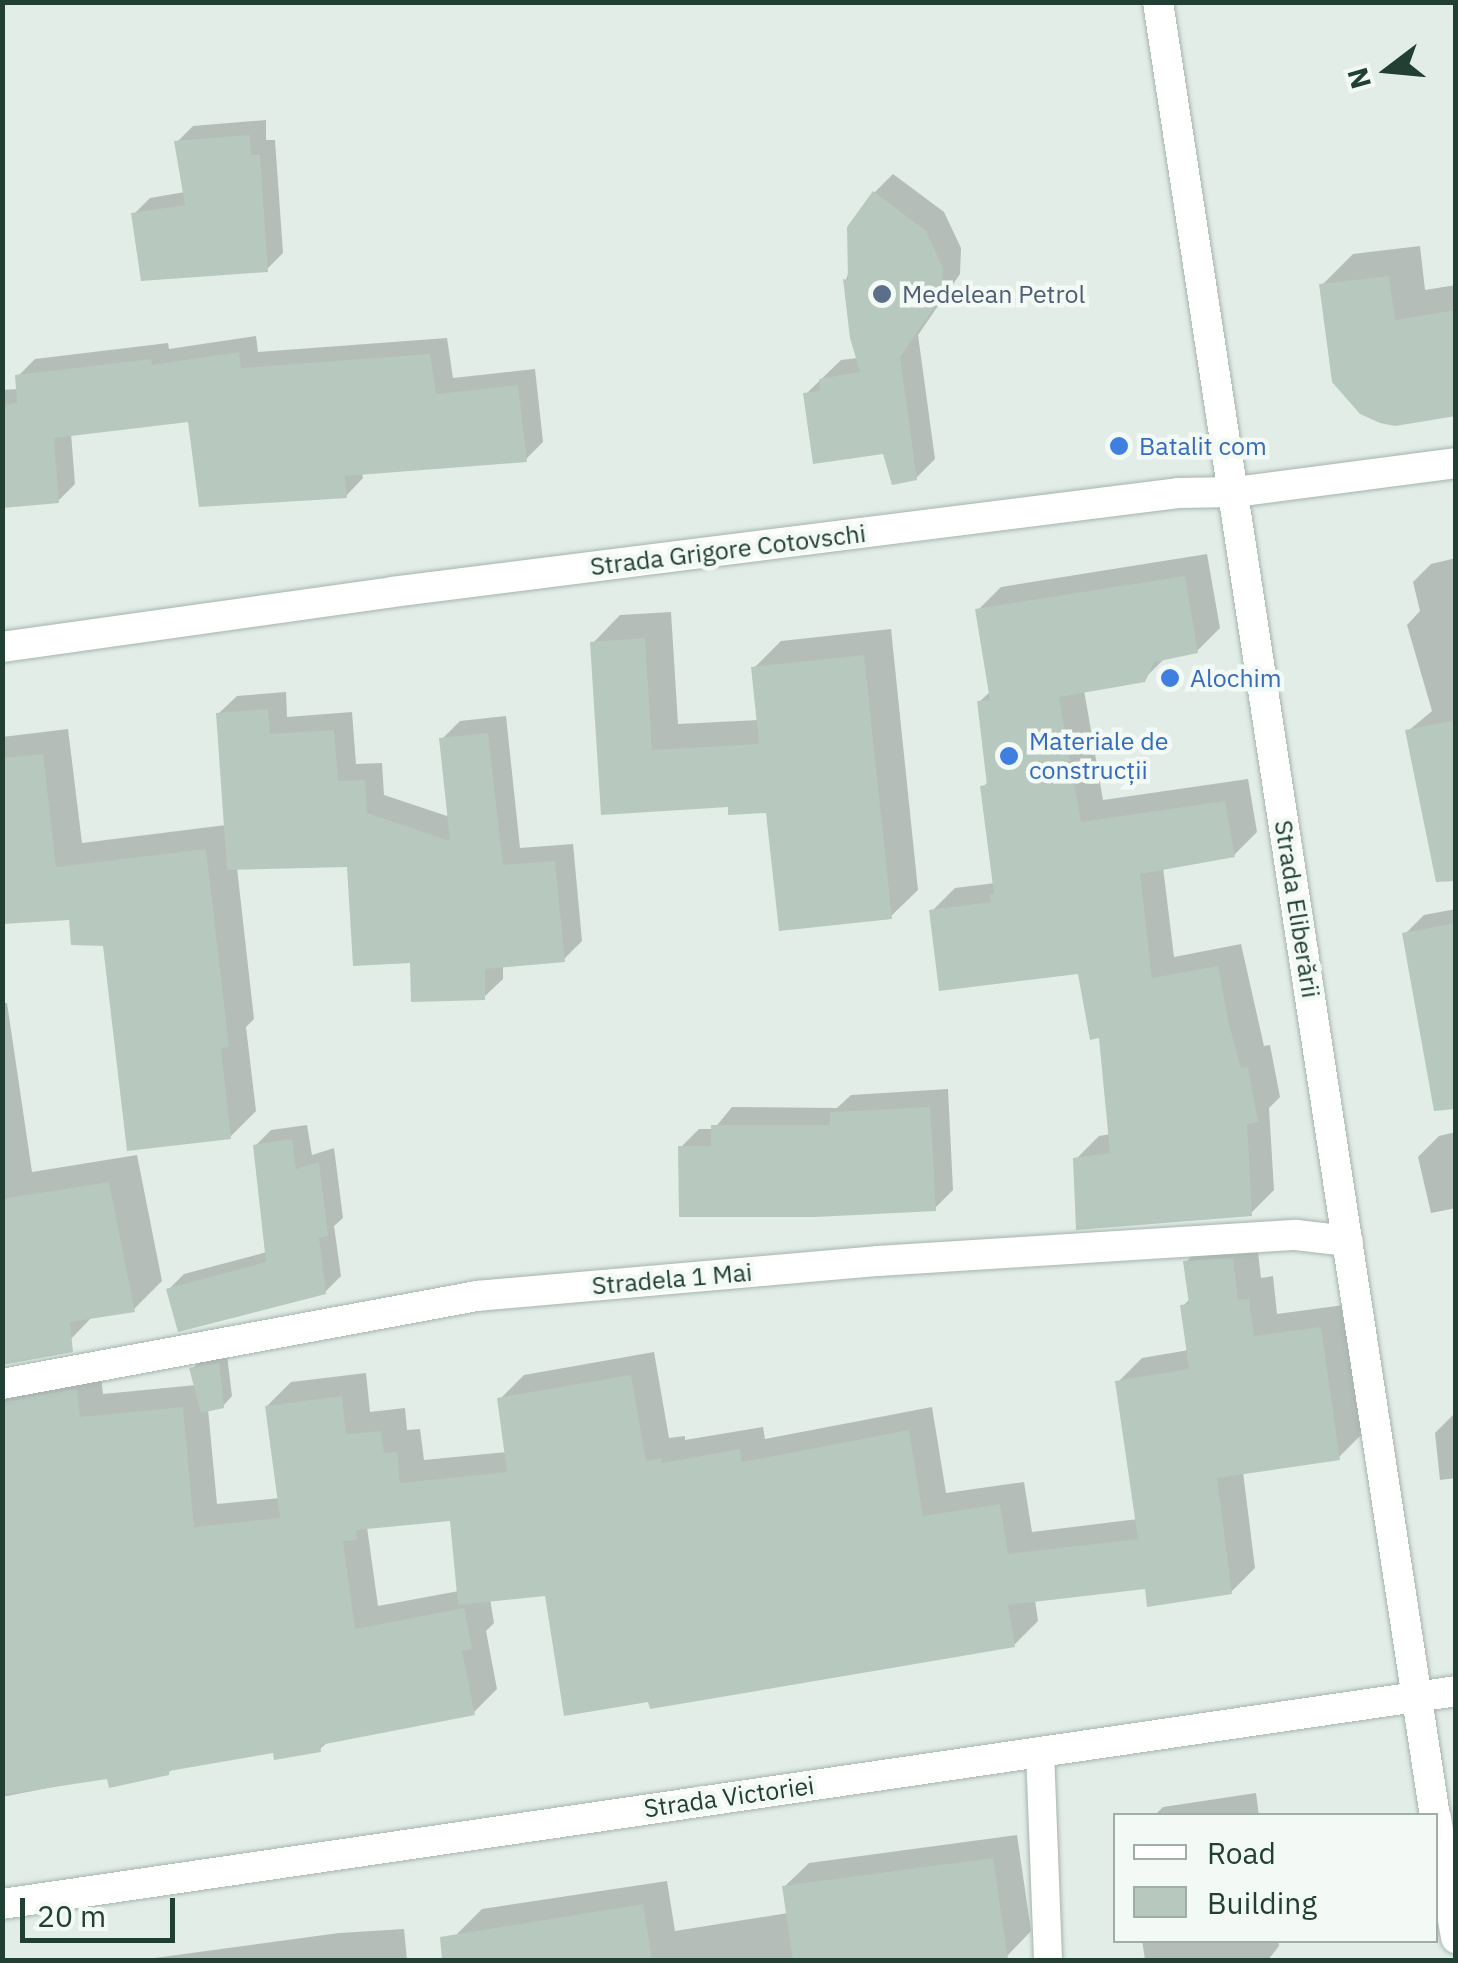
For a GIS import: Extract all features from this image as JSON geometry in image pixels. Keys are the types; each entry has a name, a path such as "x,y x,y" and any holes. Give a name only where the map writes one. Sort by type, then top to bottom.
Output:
{"street":[{"name":"Strada Eliberării","path":"1158,2 1236,492 1434,1813"},
{"name":"Strada Grigore Cotovschi","path":"2,647 1088,504 1178,493 1236,492 1456,463"},
{"name":"Stradela 1 Mai","path":"2,1384 477,1296 878,1261 1296,1234 1348,1241"},
{"name":"Strada Victoriei","path":"2,1904 1456,1691"},
{"name":"Strada Eliberării","path":"1438,1834 1456,1938"}],"lane":[{"path":"1040,1751 1048,1960"}],"building":[{"path":"250,135 251,155 260,155 268,272 141,281 131,213 185,205 174,141"},
{"path":"873,191 926,231 943,268 942,296 900,357 917,480 892,485 883,454 813,464 803,393 820,391 819,379 860,372 850,338 843,279 848,280 847,227"},
{"path":"1389,276 1395,320 1456,310 1456,416 1395,426 1380,423 1360,414 1332,382 1319,284"},
{"path":"239,352 241,368 430,354 436,394 518,385 527,462 345,476 347,498 199,507 188,422 54,438 59,503 2,508 2,405 17,403 15,375 151,359 152,365"},
{"path":"1185,576 1198,653 1154,662 1145,682 1059,697 1081,822 1225,801 1235,857 1140,874 1152,978 1218,966 1241,1068 1248,1067 1258,1122 1247,1124 1252,1216 1076,1230 1073,1158 1110,1153 1099,1038 1090,1040 1078,974 939,991 929,910 991,902 990,894 994,894 980,786 987,785 977,701 990,700 975,609"},
{"path":"645,638 652,750 759,744 751,667 864,655 892,919 779,931 766,813 728,815 728,807 601,815 590,642"},
{"path":"268,709 270,734 334,730 338,781 365,780 367,813 450,841 439,738 488,733 503,865 555,861 565,962 485,969 485,1000 411,1002 410,963 353,966 347,867 227,870 216,713"},
{"path":"1456,720 1456,881 1436,882 1405,730"},
{"path":"43,754 56,867 206,849 229,1047 221,1048 231,1139 127,1151 103,946 71,945 69,920 2,924 2,758"},
{"path":"1456,923 1456,1109 1434,1111 1402,933"},
{"path":"930,1107 936,1211 815,1217 679,1217 678,1146 711,1146 711,1125 830,1125 830,1112"},
{"path":"292,1139 296,1169 319,1162 328,1236 319,1238 326,1294 178,1332 166,1289 266,1262 253,1145"},
{"path":"109,1182 135,1312 70,1322 73,1352 2,1365 2,1199"},
{"path":"1233,1258 1238,1300 1249,1299 1254,1336 1321,1327 1340,1460 1217,1478 1232,1594 1147,1607 1145,1589 1008,1605 1015,1647 650,1709 648,1702 564,1716 545,1596 458,1605 450,1521 356,1530 357,1540 343,1541 355,1629 464,1608 472,1649 462,1651 475,1715 320,1745 321,1752 274,1760 273,1753 169,1771 169,1775 109,1788 107,1779 2,1795 2,1402 77,1389 80,1417 183,1407 194,1527 280,1518 265,1406 342,1396 346,1434 381,1431 384,1453 397,1452 400,1483 507,1472 497,1398 631,1375 646,1461 661,1458 662,1463 740,1449 742,1462 909,1430 923,1516 1000,1504 1008,1554 1138,1539 1115,1381 1189,1369 1180,1305 1189,1304 1183,1261"},
{"path":"219,1363 224,1408 201,1413 189,1368"},
{"path":"993,1858 1008,1960 793,1960 782,1886"},
{"path":"643,1904 652,1960 442,1960 440,1937"}],"place":[{"name":"Medelean Petrol","path":"882,294"},
{"name":"Batalit com","path":"1119,446"},
{"name":"Alochim","path":"1170,678"},
{"name":"Materiale de construcții","path":"1009,756"}]}
